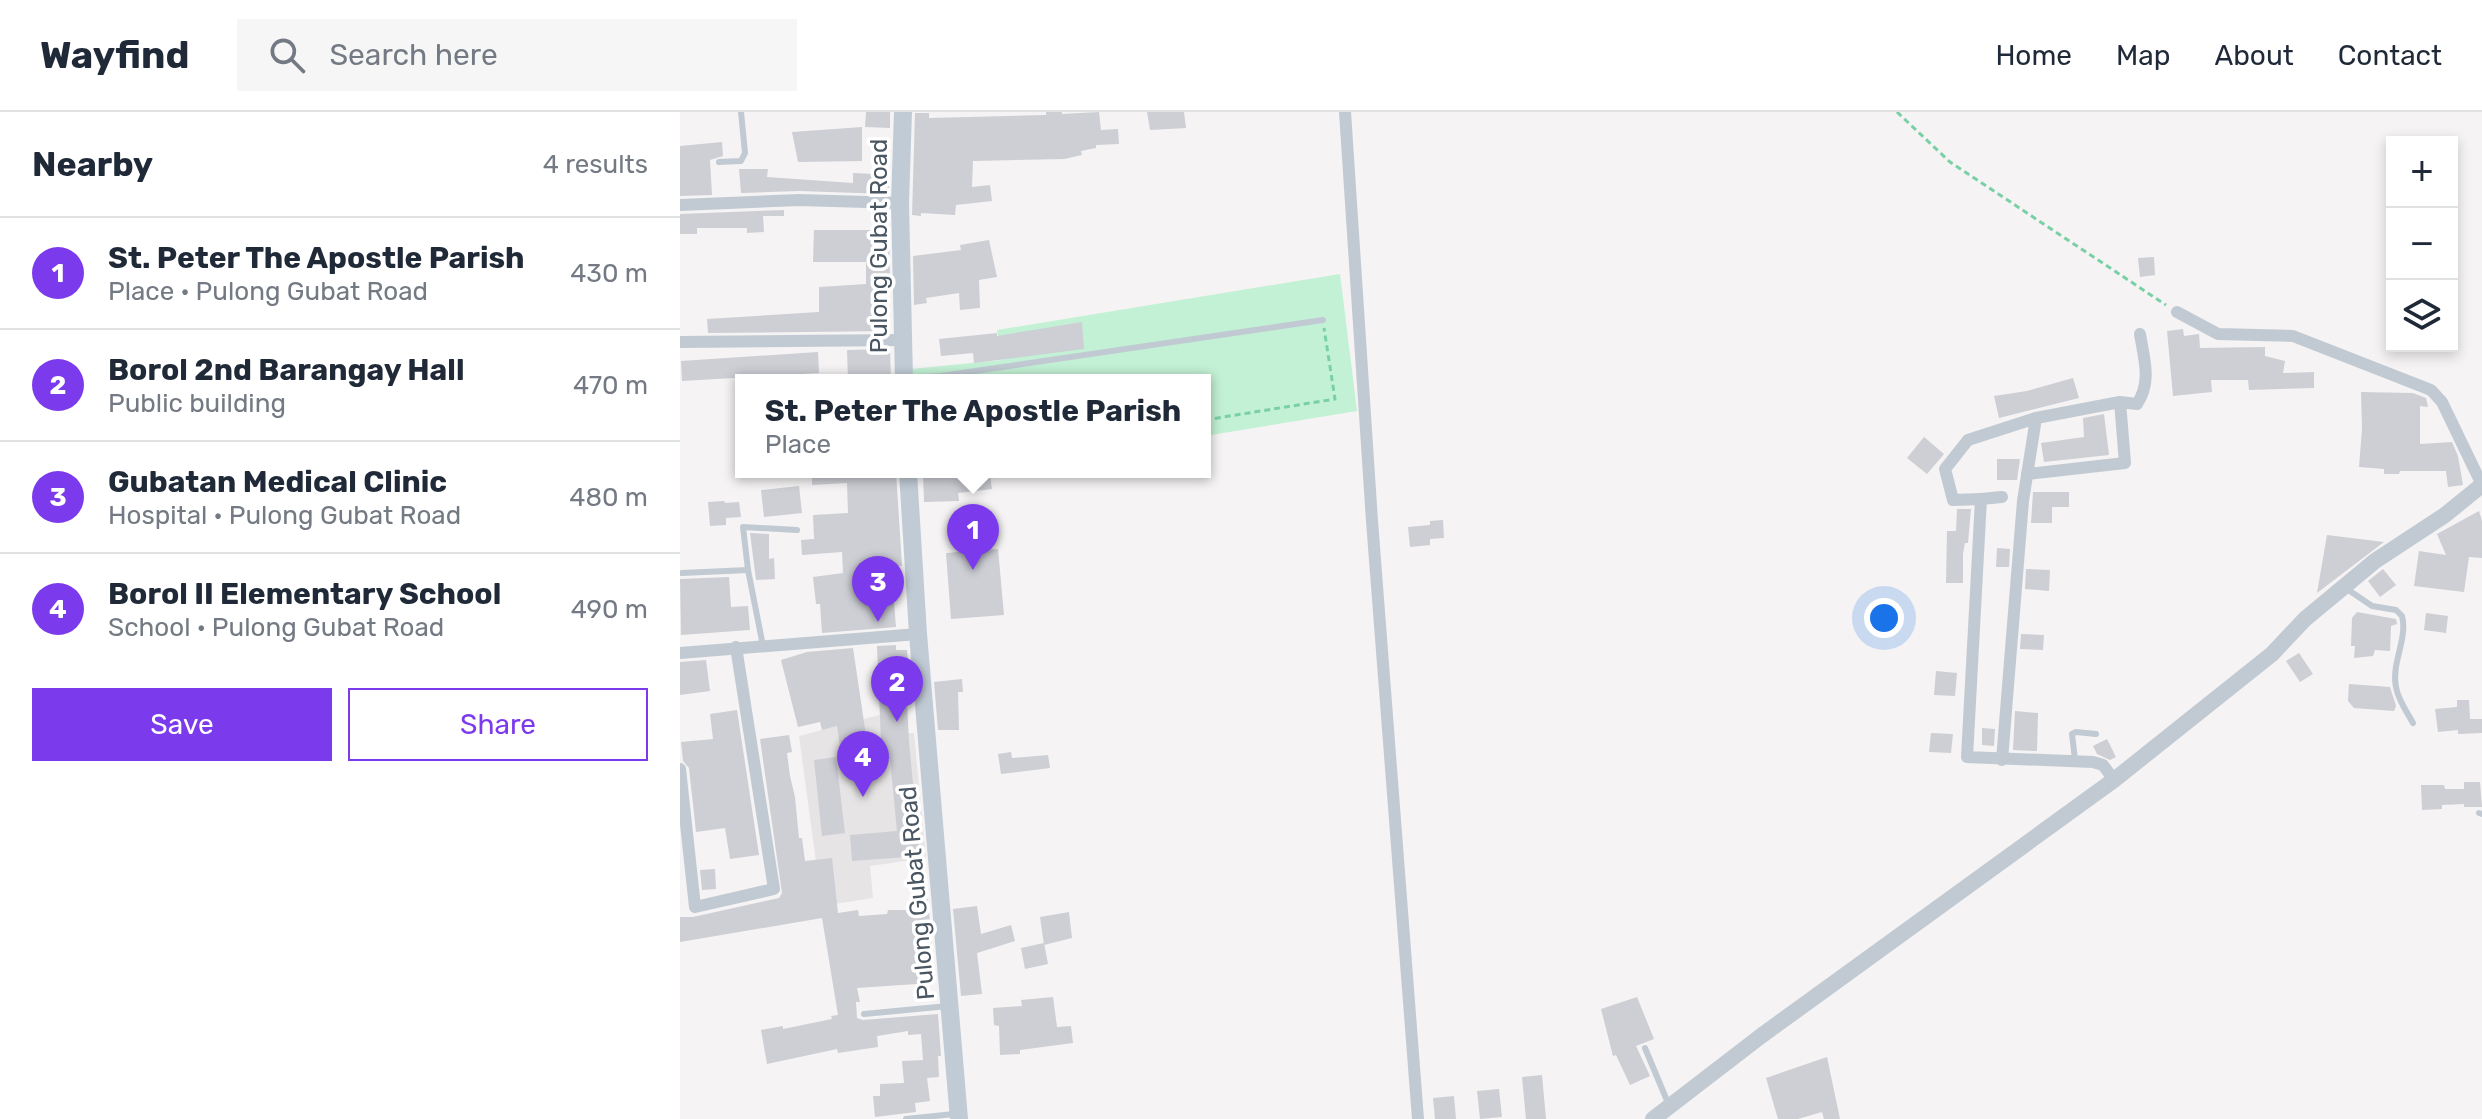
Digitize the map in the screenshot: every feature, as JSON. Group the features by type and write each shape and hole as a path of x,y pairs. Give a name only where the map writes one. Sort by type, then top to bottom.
{"main road":[{"name":"Pulong Gubat Road","path":"903,112 900,203 904,374"},
{"name":"Pulong Gubat Road","path":"908,478 918,634 959,1116"}],"street":[{"path":"1345,112 1372,521 1418,1119"},
{"path":"680,205 799,200 900,203"},
{"path":"1653,1119 1761,1036 2114,780 2272,654 2305,619 2344,587 2482,485 2442,402 2431,390 2293,336 2218,334 2177,312"},
{"path":"2002,497 1953,500 1945,469 1968,440 2036,418 2120,402 2137,404 2147,382 2140,334"},
{"path":"680,342 903,340"},
{"path":"2027,474 2125,463 2120,402"},
{"path":"2002,760 2027,474 2036,418"},
{"path":"1981,499 1967,757 2075,760 2103,765 2114,780"},
{"path":"680,653 918,634"},
{"path":"680,769 695,907 774,889 736,647"}],"lane":[{"path":"719,162 741,161 745,153 741,112"},
{"path":"955,374 1323,320"},
{"path":"763,646 743,527 797,530"},
{"path":"682,573 748,570"},
{"path":"2344,587 2372,606 2396,610 2402,616 2404,628 2395,676 2396,688 2413,723"},
{"path":"2075,760 2072,734 2096,734"},
{"path":"864,1014 951,1005"},
{"path":"1645,1048 1670,1107"},
{"path":"906,1119 959,1116"}],"path":[{"path":"1897,112 1950,162 2177,312"},
{"path":"1211,419 1335,399 1323,320"}],"shaded area":[{"path":"883,714 884,735 914,733 926,858 870,866 873,898 822,906 799,736"}],"green space":[{"path":"1340,274 1357,411 1211,435 1211,374 911,374 911,369 1002,360 997,330"}],"building":[{"path":"866,112 890,112 890,128 865,127"},
{"path":"1046,112 1099,112 1101,130 1118,129 1119,144 1096,145 1096,148 1081,151 1082,155 1064,159 973,161 972,187 990,185 992,201 956,205 955,215 912,215 915,113 929,113 929,118 1046,115"},
{"path":"1147,112 1184,112 1186,128 1150,130"},
{"path":"862,127 862,161 798,162 792,132"},
{"path":"722,142 723,156 710,160 712,195 680,196 680,146"},
{"path":"739,169 768,169 767,177 853,183 853,173 875,174 875,186 889,186 888,194 741,193"},
{"path":"784,210 784,216 763,216 764,232 747,233 747,228 697,228 697,234 680,234 680,214"},
{"path":"814,230 889,230 890,279 886,281 889,331 708,333 707,319 819,312 819,287 866,284 866,262 813,262"},
{"path":"989,240 997,277 979,280 980,308 960,310 959,293 926,298 927,303 914,305 913,256 961,250 960,245"},
{"path":"2154,257 2155,275 2140,277 2138,258"},
{"path":"1082,322 1084,349 974,363 973,353 941,356 939,339 997,333 997,336"},
{"path":"2183,329 2184,336 2199,334 2200,348 2265,347 2265,356 2285,361 2283,373 2314,372 2314,388 2249,390 2248,380 2211,380 2212,392 2173,396 2167,331"},
{"path":"890,349 891,374 848,374 847,350"},
{"path":"818,352 819,373 735,374 735,378 682,381 681,361"},
{"path":"2073,378 2079,398 1999,418 1994,396 2027,391"},
{"path":"2361,392 2413,393 2426,398 2428,407 2420,406 2420,444 2452,442 2463,485 2448,487 2446,471 2384,474 2384,469 2359,467"},
{"path":"2104,414 2109,455 2044,462 2041,443 2084,437 2083,418"},
{"path":"1924,437 1944,454 1927,474 1907,458"},
{"path":"1997,459 2020,459 2017,480 1997,480"},
{"path":"812,478 896,478 902,566 891,566 896,627 822,633 820,604 816,604 813,577 843,573 842,552 802,555 801,540 814,539 813,515 848,513 847,483 812,485"},
{"path":"923,478 990,478 992,489 958,493 959,501 924,502"},
{"path":"799,486 802,513 764,517 761,490"},
{"path":"2033,492 2069,492 2069,507 2052,507 2052,523 2031,523"},
{"path":"708,502 739,502 741,517 726,518 726,525 710,526"},
{"path":"1957,509 1971,509 1968,543 1965,543 1963,554 1963,583 1946,583 1947,531 1956,531"},
{"path":"2479,511 2482,558 2469,557 2464,592 2414,586 2419,551 2446,555 2437,534"},
{"path":"1443,520 1444,538 1430,539 1430,545 1410,547 1408,527"},
{"path":"750,533 769,534 769,559 774,558 775,579 756,580"},
{"path":"2327,535 2384,542 2317,593"},
{"path":"1997,548 2010,549 2009,567 1996,567"},
{"path":"998,549 1004,615 951,619 946,553"},
{"path":"2026,569 2050,570 2049,591 2025,589"},
{"path":"2383,569 2396,585 2380,597 2368,581"},
{"path":"729,577 731,607 748,606 750,630 681,635 680,579"},
{"path":"2357,612 2396,619 2397,624 2391,626 2390,651 2375,650 2373,656 2354,658 2352,618"},
{"path":"2426,613 2448,616 2446,633 2424,630"},
{"path":"2021,634 2044,635 2043,650 2020,649"},
{"path":"896,645 896,650 907,650 911,697 907,701 909,742 920,856 852,861 850,835 897,831 890,759 863,763 860,744 840,747 837,726 822,730 820,722 798,727 781,660 807,652 853,648 867,742 881,741 877,646"},
{"path":"2299,653 2313,674 2300,682 2286,661"},
{"path":"706,660 710,691 680,695 680,662"},
{"path":"1936,671 1957,673 1955,696 1934,695"},
{"path":"962,679 963,692 958,692 959,730 938,730 934,682"},
{"path":"2349,684 2390,687 2396,706 2394,711 2354,708 2348,701"},
{"path":"2457,700 2469,700 2470,719 2482,719 2482,733 2458,734 2458,730 2438,732 2435,709 2457,707"},
{"path":"737,710 759,855 730,859 725,828 696,832 689,768 683,761 681,742 713,739 710,714"},
{"path":"2015,711 2038,713 2037,751 2013,750"},
{"path":"1982,728 1995,729 1994,746 1982,745"},
{"path":"1931,733 1953,734 1951,753 1929,752"},
{"path":"789,735 792,752 787,753 805,861 832,858 838,913 858,910 859,916 887,914 888,910 910,910 910,901 928,899 931,983 857,988 860,1002 856,1002 857,1018 863,1020 938,1014 939,1077 927,1078 930,1101 915,1103 916,1112 875,1117 873,1096 880,1096 880,1084 904,1083 902,1061 923,1060 921,1034 908,1035 908,1031 877,1036 878,1047 838,1053 837,1049 767,1064 761,1030 783,1026 783,1029 838,1015 822,918 680,942 680,917 693,917 779,898 782,893 760,739"},
{"path":"2107,739 2116,757 2110,760 2097,754 2093,746"},
{"path":"1011,752 1012,758 1048,755 1050,768 1001,774 998,754"},
{"path":"836,757 845,833 822,836 814,760"},
{"path":"2464,782 2480,782 2482,807 2442,805 2442,809 2422,810 2421,785 2464,789"},
{"path":"715,869 716,889 702,890 700,870"},
{"path":"977,906 981,934 1011,925 1015,941 977,953 982,994 961,996 953,909"},
{"path":"1069,912 1072,938 1044,945 1040,917"},
{"path":"1044,943 1048,964 1025,969 1021,948"},
{"path":"1053,997 1057,1027 1071,1026 1073,1043 1000,1055 999,1026 994,1025 993,1008 1022,1006 1021,1000"},
{"path":"1637,997 1654,1039 1636,1046 1650,1076 1630,1085 1616,1055 1613,1056 1601,1009"},
{"path":"1827,1057 1840,1119 1824,1119 1822,1112 1798,1119 1778,1119 1766,1078"},
{"path":"1542,1075 1546,1119 1526,1119 1522,1077"},
{"path":"1499,1089 1502,1117 1480,1119 1477,1091"},
{"path":"1454,1096 1456,1119 1435,1119 1433,1098"}],"place":[{"name":"St. Peter The Apostle Parish","path":"973,570"},
{"name":"Gubatan Medical Clinic","path":"878,622"},
{"name":"Borol 2nd Barangay Hall","path":"897,722"},
{"name":"Borol II Elementary School","path":"863,797"}]}
